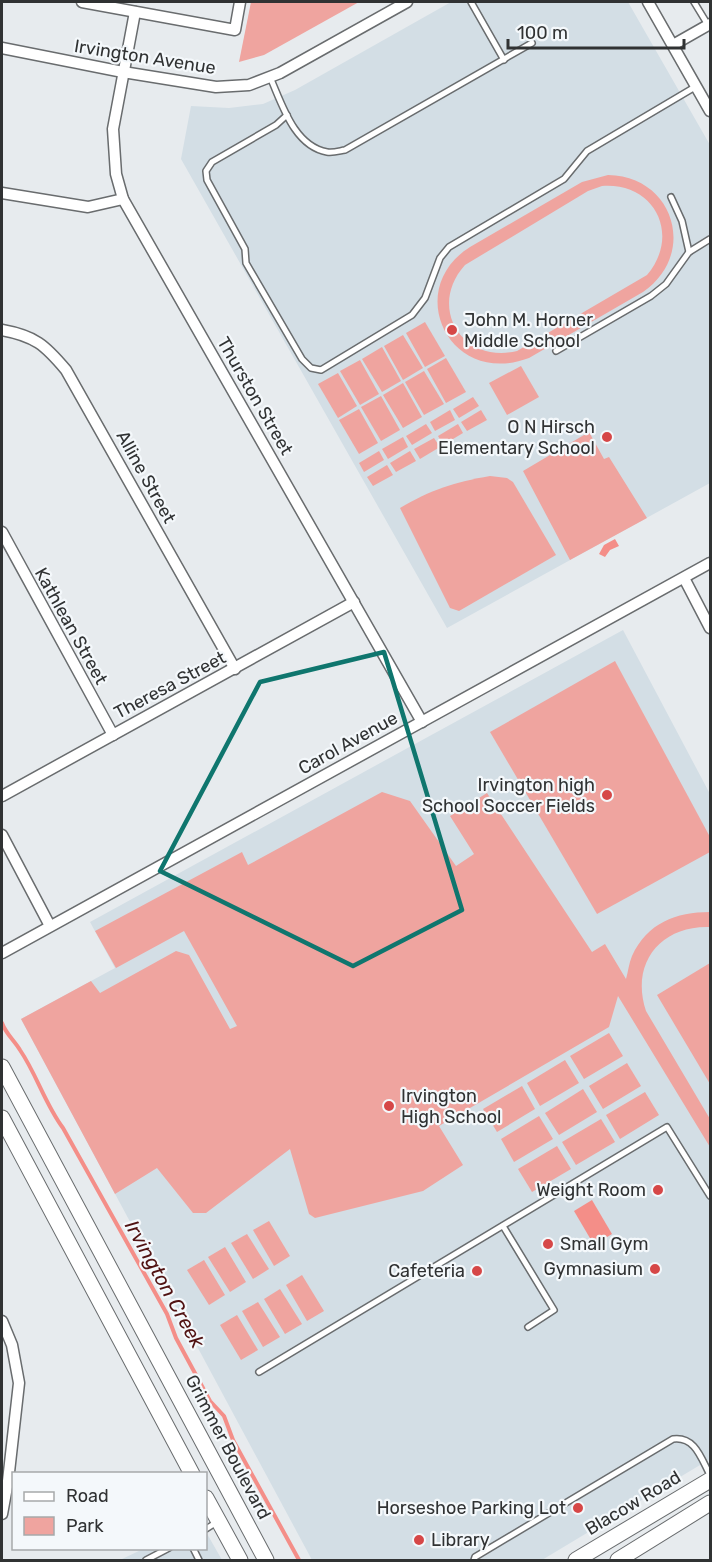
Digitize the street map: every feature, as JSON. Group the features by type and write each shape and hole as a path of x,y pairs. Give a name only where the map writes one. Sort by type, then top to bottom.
{"main road":[{"name":"Grimmer Boulevard","path":"2,1067 267,1560"},
{"path":"2,1118 191,1472"},
{"name":"Blacow Road","path":"576,1560 711,1480"},
{"path":"207,1502 212,1525 240,1560"},
{"path":"618,1560 711,1503"}],"street":[{"path":"82,2 235,30 240,2"},
{"name":"Irvington Avenue","path":"2,48 123,72 216,87 249,85 270,77 407,2"},
{"path":"648,2 709,104"},
{"name":"Thurston Street","path":"135,12 113,129 116,174 123,199 422,722"},
{"path":"673,45 709,25"},
{"path":"2,193 88,207 123,199"},
{"name":"Alline Street","path":"2,330 19,334 45,346 66,370 235,669"},
{"name":"Kathlean Street","path":"2,532 112,735"},
{"name":"Carol Avenue","path":"2,952 711,563"},
{"path":"684,578 711,628"},
{"name":"Theresa Street","path":"2,796 354,602"},
{"path":"2,835 50,926"},
{"path":"2,1321 12,1345 19,1383 11,1482 2,1514"}],"lane":[{"path":"471,2 504,60"},
{"path":"694,2 709,25"},
{"path":"270,77 290,123 312,148 329,153 345,150 532,43"},
{"path":"287,116 276,125 212,162 206,171 207,180 245,249 246,263 302,359 311,368 321,370 412,315 424,298 440,258 449,247 564,179 587,151 697,86"},
{"path":"671,197 682,221 689,252"},
{"path":"556,351 651,296 666,284 689,252 711,239"},
{"path":"259,1372 667,1127 711,1196"},
{"path":"502,1226 554,1310 528,1327"},
{"path":"474,1560 475,1557 673,1439 682,1438 691,1442 711,1475"},
{"path":"146,1560 165,1550"}],"highlighted area":[{"path":"384,652 462,910 353,966 160,871 260,682"}],"shaded area":[{"name":"John M. Horner Middle School","path":"451,2 628,2 710,145 710,483 447,628 181,159 191,106 229,108 263,104 295,90"},
{"path":"615,539 619,546 610,550 605,557 599,554 604,545"},
{"name":"Irvington High School","path":"623,630 710,794 710,1459 542,1560 312,1560 21,1019 115,968 90,922"},
{"path":"592,1200 612,1234 594,1245 574,1211"},
{"path":"207,1534 222,1560 120,1560 141,1550 207,1550"}],"green space":[{"path":"251,2 359,2 264,55 239,62"},
{"path":"608,175 631,179 649,188 663,202 671,220 673,239 670,258 660,276 643,292 529,358 501,364 477,359 458,347 444,330 438,309 439,287 450,265 470,247 582,182","holes":["602,186 621,187 636,193 648,202 657,214 662,228 662,244 657,260 647,275 517,351 497,353 480,349 466,341 456,329 450,314 449,298 454,281 465,265 588,191"]},
{"path":"425,322 445,356 425,367 406,333"},
{"path":"403,335 423,368 403,380 384,346"},
{"path":"382,347 401,381 382,392 362,359"},
{"path":"446,358 466,392 446,403 427,369"},
{"path":"360,360 379,394 360,405 340,371"},
{"path":"521,366 539,397 507,415 489,383"},
{"path":"424,371 444,404 424,415 405,382"},
{"path":"338,373 357,406 338,418 318,384"},
{"path":"403,383 422,417 403,428 383,395"},
{"path":"381,396 400,430 381,441 361,407"},
{"path":"473,397 479,406 459,418 453,409"},
{"path":"359,409 378,443 359,454 339,420"},
{"path":"450,410 455,420 435,431 430,422"},
{"path":"481,410 487,420 467,431 461,422"},
{"path":"426,424 432,433 412,445 406,436"},
{"path":"458,424 463,433 443,445 438,436"},
{"path":"589,432 604,459 609,457 647,518 570,560 523,471"},
{"path":"403,437 408,447 388,459 382,449"},
{"path":"434,438 440,447 420,459 414,449"},
{"path":"379,451 384,460 364,472 359,463"},
{"path":"410,451 416,461 396,472 390,463"},
{"path":"387,465 393,475 373,486 367,477"},
{"path":"490,476 507,478 513,482 556,555 459,611 450,608 400,508 443,488"},
{"name":"Irvington high School Soccer Fields","path":"615,661 710,837 710,852 597,914 490,732"},
{"path":"382,792 410,801 456,866 474,854 450,816 487,793 592,952 605,944 626,979 632,956 638,945 654,928 674,917 710,912 710,927 693,928 677,933 664,940 654,950 646,963 642,977 642,994 646,1011 710,1119 710,1147 618,996 609,1027 439,1126 463,1165 423,1191 315,1218 309,1214 290,1149 206,1213 193,1213 157,1168 115,1194 21,1019 91,981 100,993 176,951 189,955 230,1029 237,1026 184,931 116,968 95,931 242,852 248,865"},
{"path":"710,963 710,1084 657,995"},
{"path":"609,1033 623,1056 584,1079 570,1056"},
{"path":"565,1060 579,1083 540,1106 527,1083"},
{"path":"627,1063 641,1086 603,1109 589,1086"},
{"path":"522,1086 535,1109 497,1132 483,1109"},
{"path":"583,1089 597,1112 559,1135 545,1113"},
{"path":"645,1092 659,1115 620,1139 606,1115"},
{"path":"539,1116 553,1139 514,1162 501,1139"},
{"path":"601,1119 615,1142 576,1165 562,1142"},
{"path":"557,1146 571,1169 532,1192 518,1169"},
{"path":"269,1221 290,1256 274,1266 253,1230"},
{"path":"247,1234 269,1269 253,1279 231,1243"},
{"path":"225,1247 246,1282 230,1292 208,1257"},
{"path":"204,1260 225,1295 209,1305 187,1270"},
{"path":"302,1275 324,1311 307,1321 286,1285"},
{"path":"280,1289 302,1324 285,1334 264,1299"},
{"path":"258,1302 280,1337 263,1347 242,1311"},
{"path":"237,1315 258,1350 241,1360 220,1325"}],"waterway":[{"name":"Irvington Creek","path":"2,1023 26,1060 51,1109 167,1314 176,1338 210,1401 224,1416 233,1440 299,1560"}],"place":[{"name":"John M. Horner Middle School","path":"452,330"},
{"name":"O N Hirsch Elementary School","path":"607,437"},
{"name":"Irvington high School Soccer Fields","path":"607,795"},
{"name":"Irvington High School","path":"389,1106"},
{"name":"Weight Room","path":"658,1190"},
{"name":"Small Gym","path":"548,1244"},
{"name":"Gymnasium","path":"655,1269"},
{"name":"Cafeteria","path":"477,1271"},
{"name":"Horseshoe Parking Lot","path":"578,1508"},
{"name":"Library","path":"419,1540"}]}
